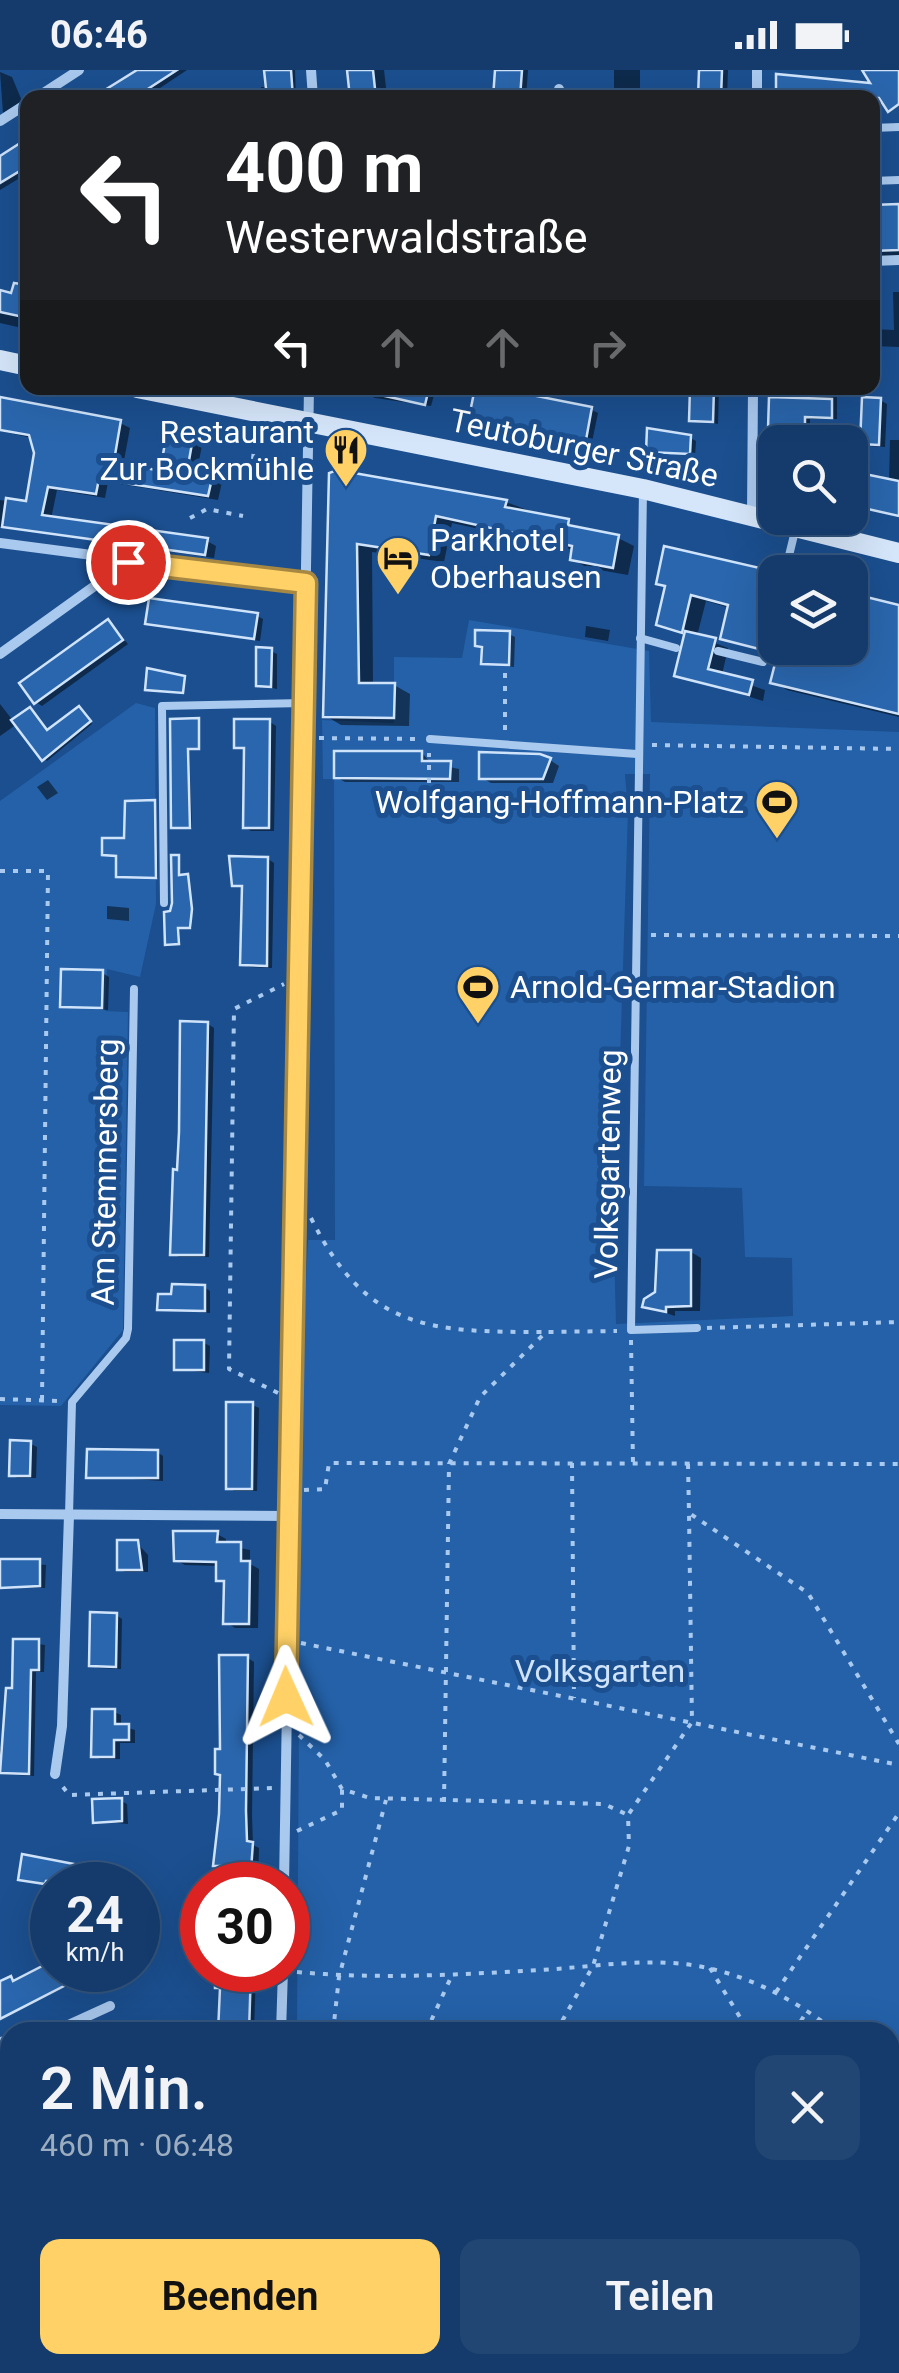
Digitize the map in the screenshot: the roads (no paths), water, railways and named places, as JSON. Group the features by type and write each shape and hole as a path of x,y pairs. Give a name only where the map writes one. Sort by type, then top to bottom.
{"main road":[{"name":"Teutoburger Straße","path":"174,395 643,490 758,518"},
{"name":"Teutoburger Straße","path":"829,535 899,552"}],"street":[{"path":"48,90 79,70"},
{"path":"284,1862 309,395"},
{"path":"752,516 753,395"},
{"path":"0,542 306,583"},
{"path":"0,654 128,562"},
{"path":"0,1514 289,1516"},
{"path":"55,1774 62,1726 69,1515"},
{"path":"282,2022 283,1992"},
{"path":"74,2022 110,2006"}],"lane":[{"name":"Volksgartenweg","path":"643,490 631,1330 697,1328"},
{"path":"640,638 676,648"},
{"path":"718,651 758,661"},
{"path":"164,903 162,706 304,703"},
{"path":"430,739 637,749"},
{"name":"Am Stemmersberg","path":"69,1515 72,1402 120,1346 128,1329 134,989"}],"place":[{"name":"Restaurant Zur Bockmühle","path":"346,488"},
{"name":"Parkhotel Oberhausen","path":"398,596"},
{"name":"Wolfgang-Hoffmann-Platz","path":"777,840"},
{"name":"Arnold-Germar-Stadion","path":"478,1025"}],"park label":[{"name":"Volksgarten","path":"600,1671"}]}
